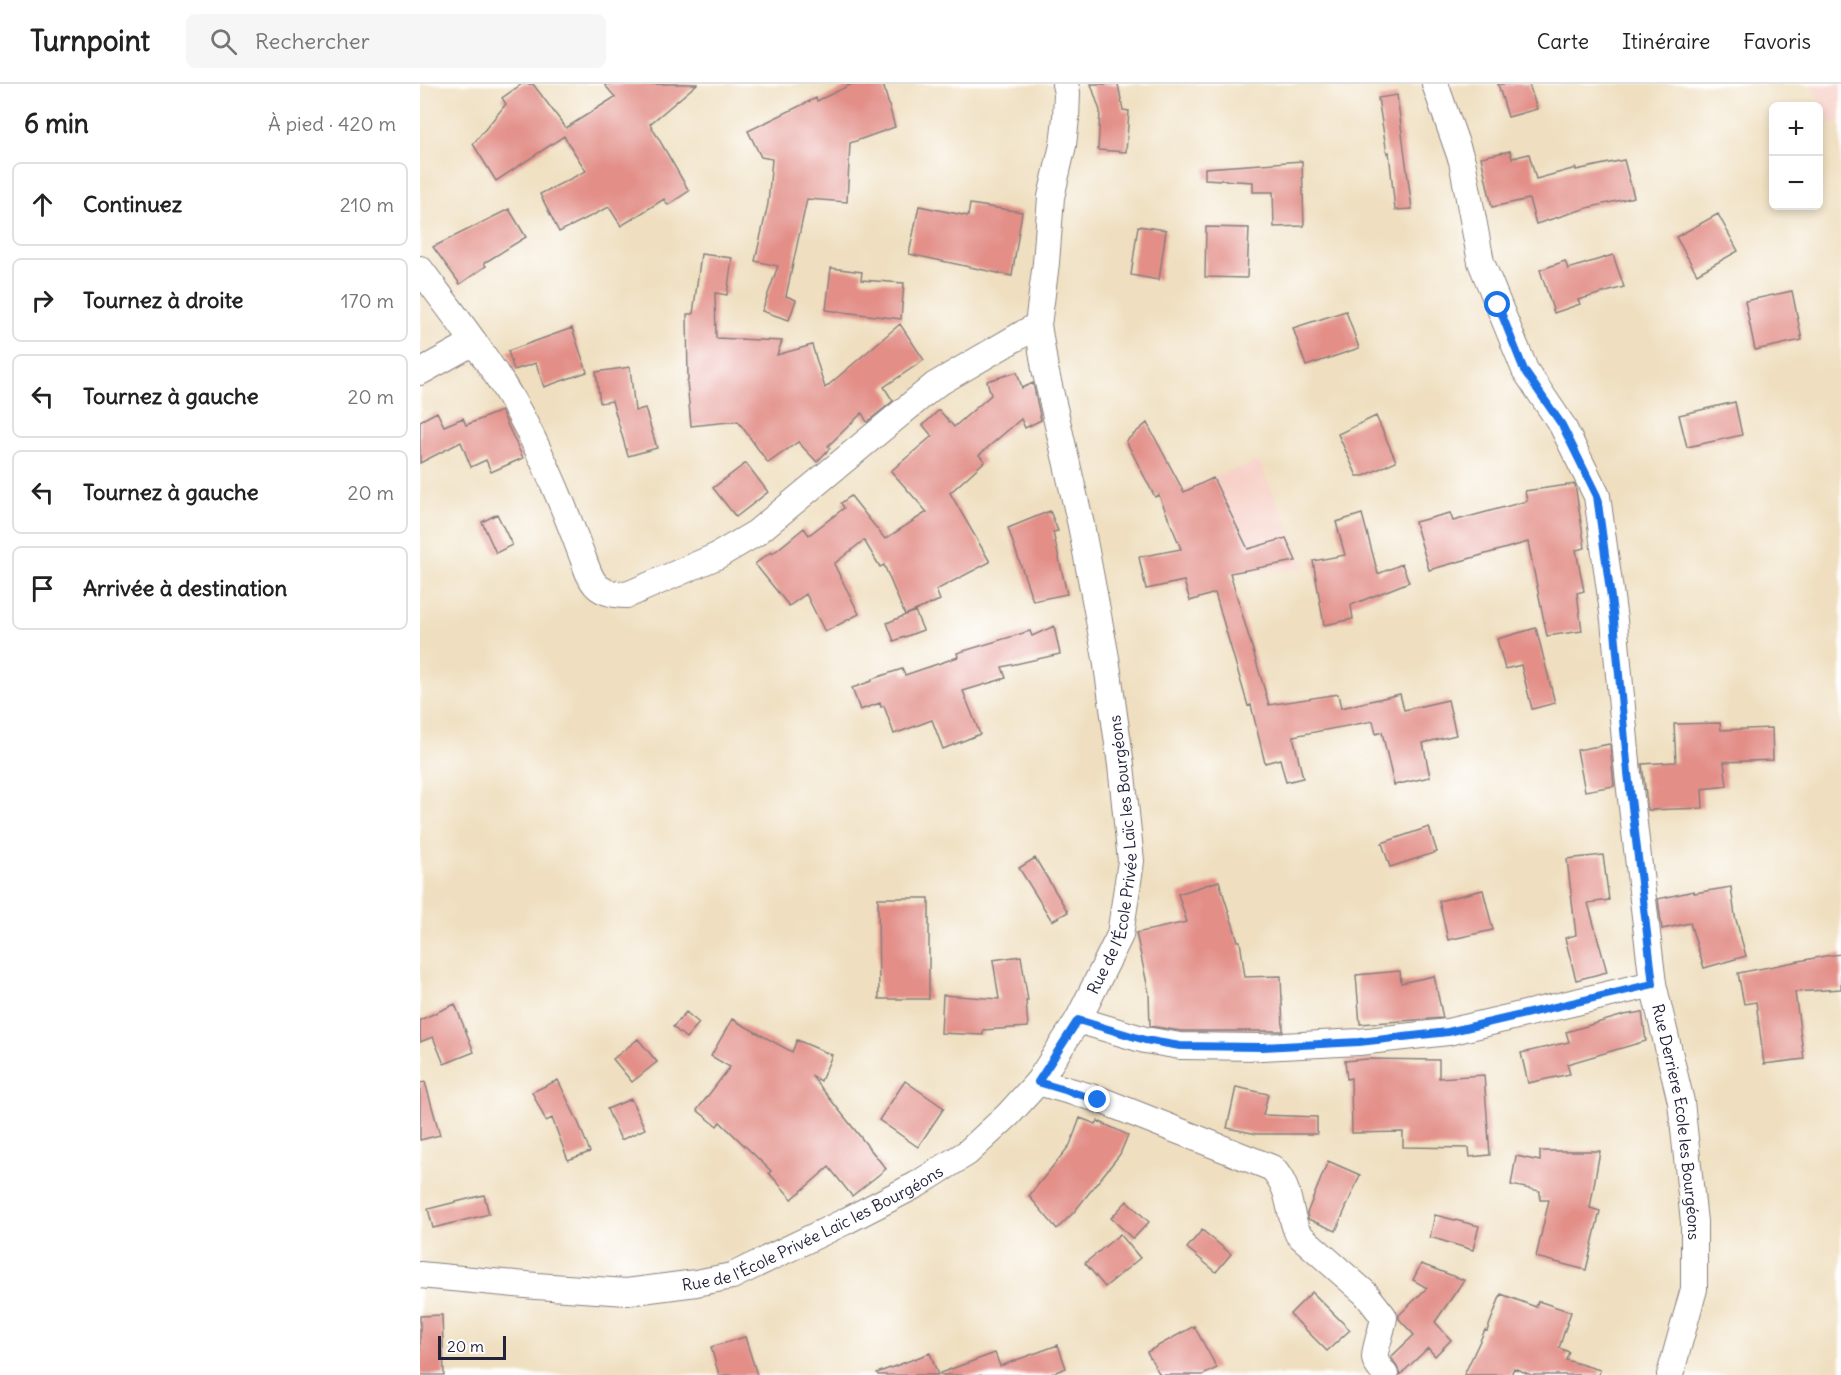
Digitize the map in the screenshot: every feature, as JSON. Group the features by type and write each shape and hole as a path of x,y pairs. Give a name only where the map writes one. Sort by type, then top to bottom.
{"street":[{"name":"Rue de l'École Privée Laïc les Bourgéons","path":"420,1275 627,1292 732,1276 916,1185 968,1153 1008,1115 1038,1082 1078,1020 1120,935 1131,861 1121,765 1106,658 1081,525 1045,369 1038,325 1051,197 1066,118 1065,84"},
{"path":"1435,84 1462,161 1481,262 1524,370 1562,425 1597,496 1614,620 1628,773 1653,984"},
{"path":"420,269 511,397 540,453 591,580 612,594 627,595 730,549 756,532 935,385 1038,325"},
{"path":"420,372 474,342"},
{"name":"Rue Derriere Ecole les Bourgéons","path":"1078,1020 1145,1040 1180,1046 1262,1047 1359,1042 1448,1032 1653,984 1681,1102 1694,1222 1694,1289 1670,1375"},
{"path":"1038,1082 1098,1100 1272,1168 1285,1185 1298,1234 1366,1294 1384,1317 1379,1344 1374,1355 1385,1375"}],"shaded area":[{"path":"1810,84 1841,84 1841,122 1832,125 1823,108 1823,102 1820,102"},
{"path":"1259,461 1306,568 1233,573 1227,571 1185,487"}],"building":[{"path":"522,84 533,84 566,128 615,97 604,84 697,84 650,124 689,191 668,205 664,199 621,226 609,207 559,232 540,194 586,171 564,136 496,181 473,144 506,104 502,98"},
{"path":"852,84 883,84 895,127 850,143 847,202 807,199 786,296 796,300 789,320 762,311 778,266 755,261 768,204 772,159 761,157 748,131 816,98 817,101"},
{"path":"1091,84 1118,84 1123,110 1129,111 1126,152 1098,150 1100,111"},
{"path":"1498,84 1529,84 1537,109 1508,117"},
{"path":"1397,95 1412,209 1395,210 1389,152 1387,153 1378,98"},
{"path":"1510,151 1512,158 1529,154 1536,179 1576,168 1576,170 1624,160 1634,197 1587,208 1536,224 1529,199 1492,207 1481,157"},
{"path":"1302,161 1304,226 1274,227 1273,192 1253,192 1253,182 1205,179 1205,168"},
{"path":"970,204 1022,212 1012,276 909,254 919,206 968,216"},
{"path":"509,209 526,237 484,263 486,266 460,284 433,247"},
{"path":"1718,214 1738,251 1697,274 1676,237"},
{"path":"1138,226 1166,230 1159,280 1131,275"},
{"path":"1206,227 1249,228 1247,278 1205,277"},
{"path":"701,254 732,258 727,295 715,293 716,338 782,341 777,355 812,345 825,388 900,324 924,360 884,387 893,401 867,422 862,413 828,446 830,448 817,462 798,442 768,463 738,421 691,426 687,381 687,314 693,314"},
{"path":"1613,255 1624,287 1578,300 1580,304 1554,313 1540,270 1565,261 1568,269"},
{"path":"831,268 862,272 861,280 904,283 901,319 826,310"},
{"path":"1792,291 1802,340 1755,350 1745,301"},
{"path":"1346,311 1359,348 1306,366 1293,328"},
{"path":"572,328 587,372 544,387 536,363 514,370 508,351"},
{"path":"630,367 635,411 645,408 657,448 628,456 612,401 600,403 596,372"},
{"path":"1017,372 1022,388 1033,383 1041,420 1025,428 1021,419 979,455 985,461 950,493 990,562 936,590 940,600 905,615 884,565 880,567 864,540 834,564 859,614 825,632 806,594 789,606 755,564 771,552 772,554 804,528 809,535 844,508 841,503 851,496 885,539 927,512 891,471 932,436 923,425 939,410 954,427 991,395 987,381"},
{"path":"1735,402 1742,435 1687,447 1679,415"},
{"path":"501,411 523,458 491,472 486,460 471,467 461,442 420,463 420,421 437,412 444,426 463,418 466,425"},
{"path":"1376,416 1396,461 1364,476 1357,476 1338,434"},
{"path":"1147,423 1184,492 1213,478 1248,549 1286,538 1296,561 1230,573 1269,705 1338,694 1341,708 1400,694 1404,710 1448,700 1456,735 1423,743 1430,777 1394,785 1382,732 1376,734 1373,721 1293,736 1303,778 1286,782 1280,759 1265,763 1251,705 1248,706 1215,593 1190,601 1184,581 1146,589 1139,557 1181,549 1159,495 1155,497 1126,441"},
{"path":"746,463 768,492 736,517 713,488"},
{"path":"1575,484 1585,548 1576,550 1584,591 1577,593 1582,631 1547,636 1528,542 1429,570 1415,522 1450,513 1453,521 1527,501 1525,491"},
{"path":"1050,511 1058,531 1053,532 1067,594 1033,601 1008,528"},
{"path":"497,514 512,545 496,553 482,522"},
{"path":"1362,514 1378,574 1402,564 1409,582 1351,605 1353,619 1324,625 1313,561 1345,555 1336,522"},
{"path":"915,611 923,630 894,641 887,623"},
{"path":"1054,626 1060,654 1002,667 1006,678 963,691 980,734 943,749 932,720 894,734 884,706 881,707 880,703 860,710 852,688 872,681 872,679 902,669 905,675 958,657 957,653 1030,631 1032,636"},
{"path":"1536,628 1555,703 1532,709 1521,665 1505,669 1497,639"},
{"path":"1720,723 1721,730 1772,728 1773,760 1724,762 1727,786 1702,789 1703,808 1648,810 1642,764 1676,762 1674,724"},
{"path":"1610,744 1614,786 1585,791 1577,750"},
{"path":"1429,827 1437,852 1390,867 1382,843"},
{"path":"1603,855 1609,900 1588,903 1607,972 1576,980 1565,938 1576,935 1567,859"},
{"path":"1035,858 1068,912 1052,921 1019,868"},
{"path":"1219,881 1238,941 1240,941 1245,977 1281,976 1283,1031 1181,1031 1150,1026 1149,993 1136,933 1187,922 1178,894"},
{"path":"1731,887 1735,916 1746,956 1704,968 1690,923 1662,929 1658,899 1694,891 1694,893"},
{"path":"1483,890 1493,930 1448,940 1439,901"},
{"path":"878,898 929,898 929,999 879,999"},
{"path":"1841,954 1841,989 1795,992 1804,1059 1764,1064 1756,1002 1744,1004 1738,973"},
{"path":"1021,956 1028,1001 1026,1001 1028,1027 983,1030 983,1035 941,1033 943,995 999,999 993,960"},
{"path":"1400,971 1401,983 1434,976 1443,1018 1360,1024 1356,975"},
{"path":"455,1004 474,1052 444,1064 433,1037 420,1042 420,1020"},
{"path":"686,1012 699,1023 686,1038 673,1027"},
{"path":"1642,1012 1646,1041 1567,1064 1570,1074 1528,1083 1521,1053 1569,1042 1566,1032"},
{"path":"732,1019 792,1052 797,1040 832,1055 821,1081 811,1075 886,1169 852,1196 829,1167 792,1199 769,1173 771,1171 720,1122 717,1126 697,1110 730,1067 711,1056"},
{"path":"638,1039 657,1062 632,1082 613,1059"},
{"path":"1439,1060 1439,1078 1484,1075 1490,1155 1470,1157 1469,1148 1403,1147 1403,1132 1352,1133 1351,1078 1347,1079 1345,1061"},
{"path":"558,1080 590,1152 568,1160 552,1118 546,1121 532,1092"},
{"path":"905,1081 944,1108 918,1147 879,1120"},
{"path":"425,1082 440,1135 420,1140 420,1083"},
{"path":"1236,1087 1268,1094 1263,1115 1317,1117 1317,1134 1257,1134 1227,1128"},
{"path":"631,1099 645,1129 621,1140 607,1109"},
{"path":"1080,1118 1096,1124 1098,1121 1128,1135 1120,1154 1074,1212 1057,1229 1029,1196 1070,1145"},
{"path":"1540,1151 1600,1151 1590,1208 1600,1211 1586,1270 1536,1257 1549,1200 1540,1200 1540,1191 1511,1185 1516,1156 1540,1161"},
{"path":"1328,1161 1360,1175 1336,1231 1308,1219 1307,1213"},
{"path":"484,1195 489,1214 433,1228 428,1209"},
{"path":"1127,1201 1149,1222 1133,1239 1111,1218"},
{"path":"1435,1215 1479,1226 1473,1250 1430,1237"},
{"path":"1202,1230 1231,1254 1216,1272 1187,1248"},
{"path":"1120,1234 1140,1258 1105,1287 1085,1263"},
{"path":"1421,1264 1464,1280 1435,1322 1451,1340 1435,1356 1428,1348 1400,1375 1391,1357 1414,1335 1399,1319 1399,1315 1427,1288 1413,1280"},
{"path":"1312,1292 1350,1330 1327,1351 1290,1314"},
{"path":"1501,1294 1536,1307 1538,1301 1571,1312 1559,1348 1569,1352 1566,1360 1600,1370 1599,1375 1531,1375 1514,1368 1511,1375 1464,1375 1485,1330 1487,1331"},
{"path":"442,1315 444,1375 420,1375 420,1316"},
{"path":"1194,1326 1217,1368 1203,1375 1160,1375 1147,1352"},
{"path":"745,1337 757,1375 719,1375 711,1347"},
{"path":"1058,1345 1066,1368 1048,1375 940,1375 940,1373 995,1353 1000,1366"},
{"path":"930,1353 938,1375 878,1375 877,1373"}],"route":[{"path":"1098,1100 1038,1082 1078,1020 1145,1040 1180,1046 1262,1047 1359,1042 1448,1032 1653,984 1628,773 1614,620 1597,496 1562,425 1524,370 1498,305"}]}
